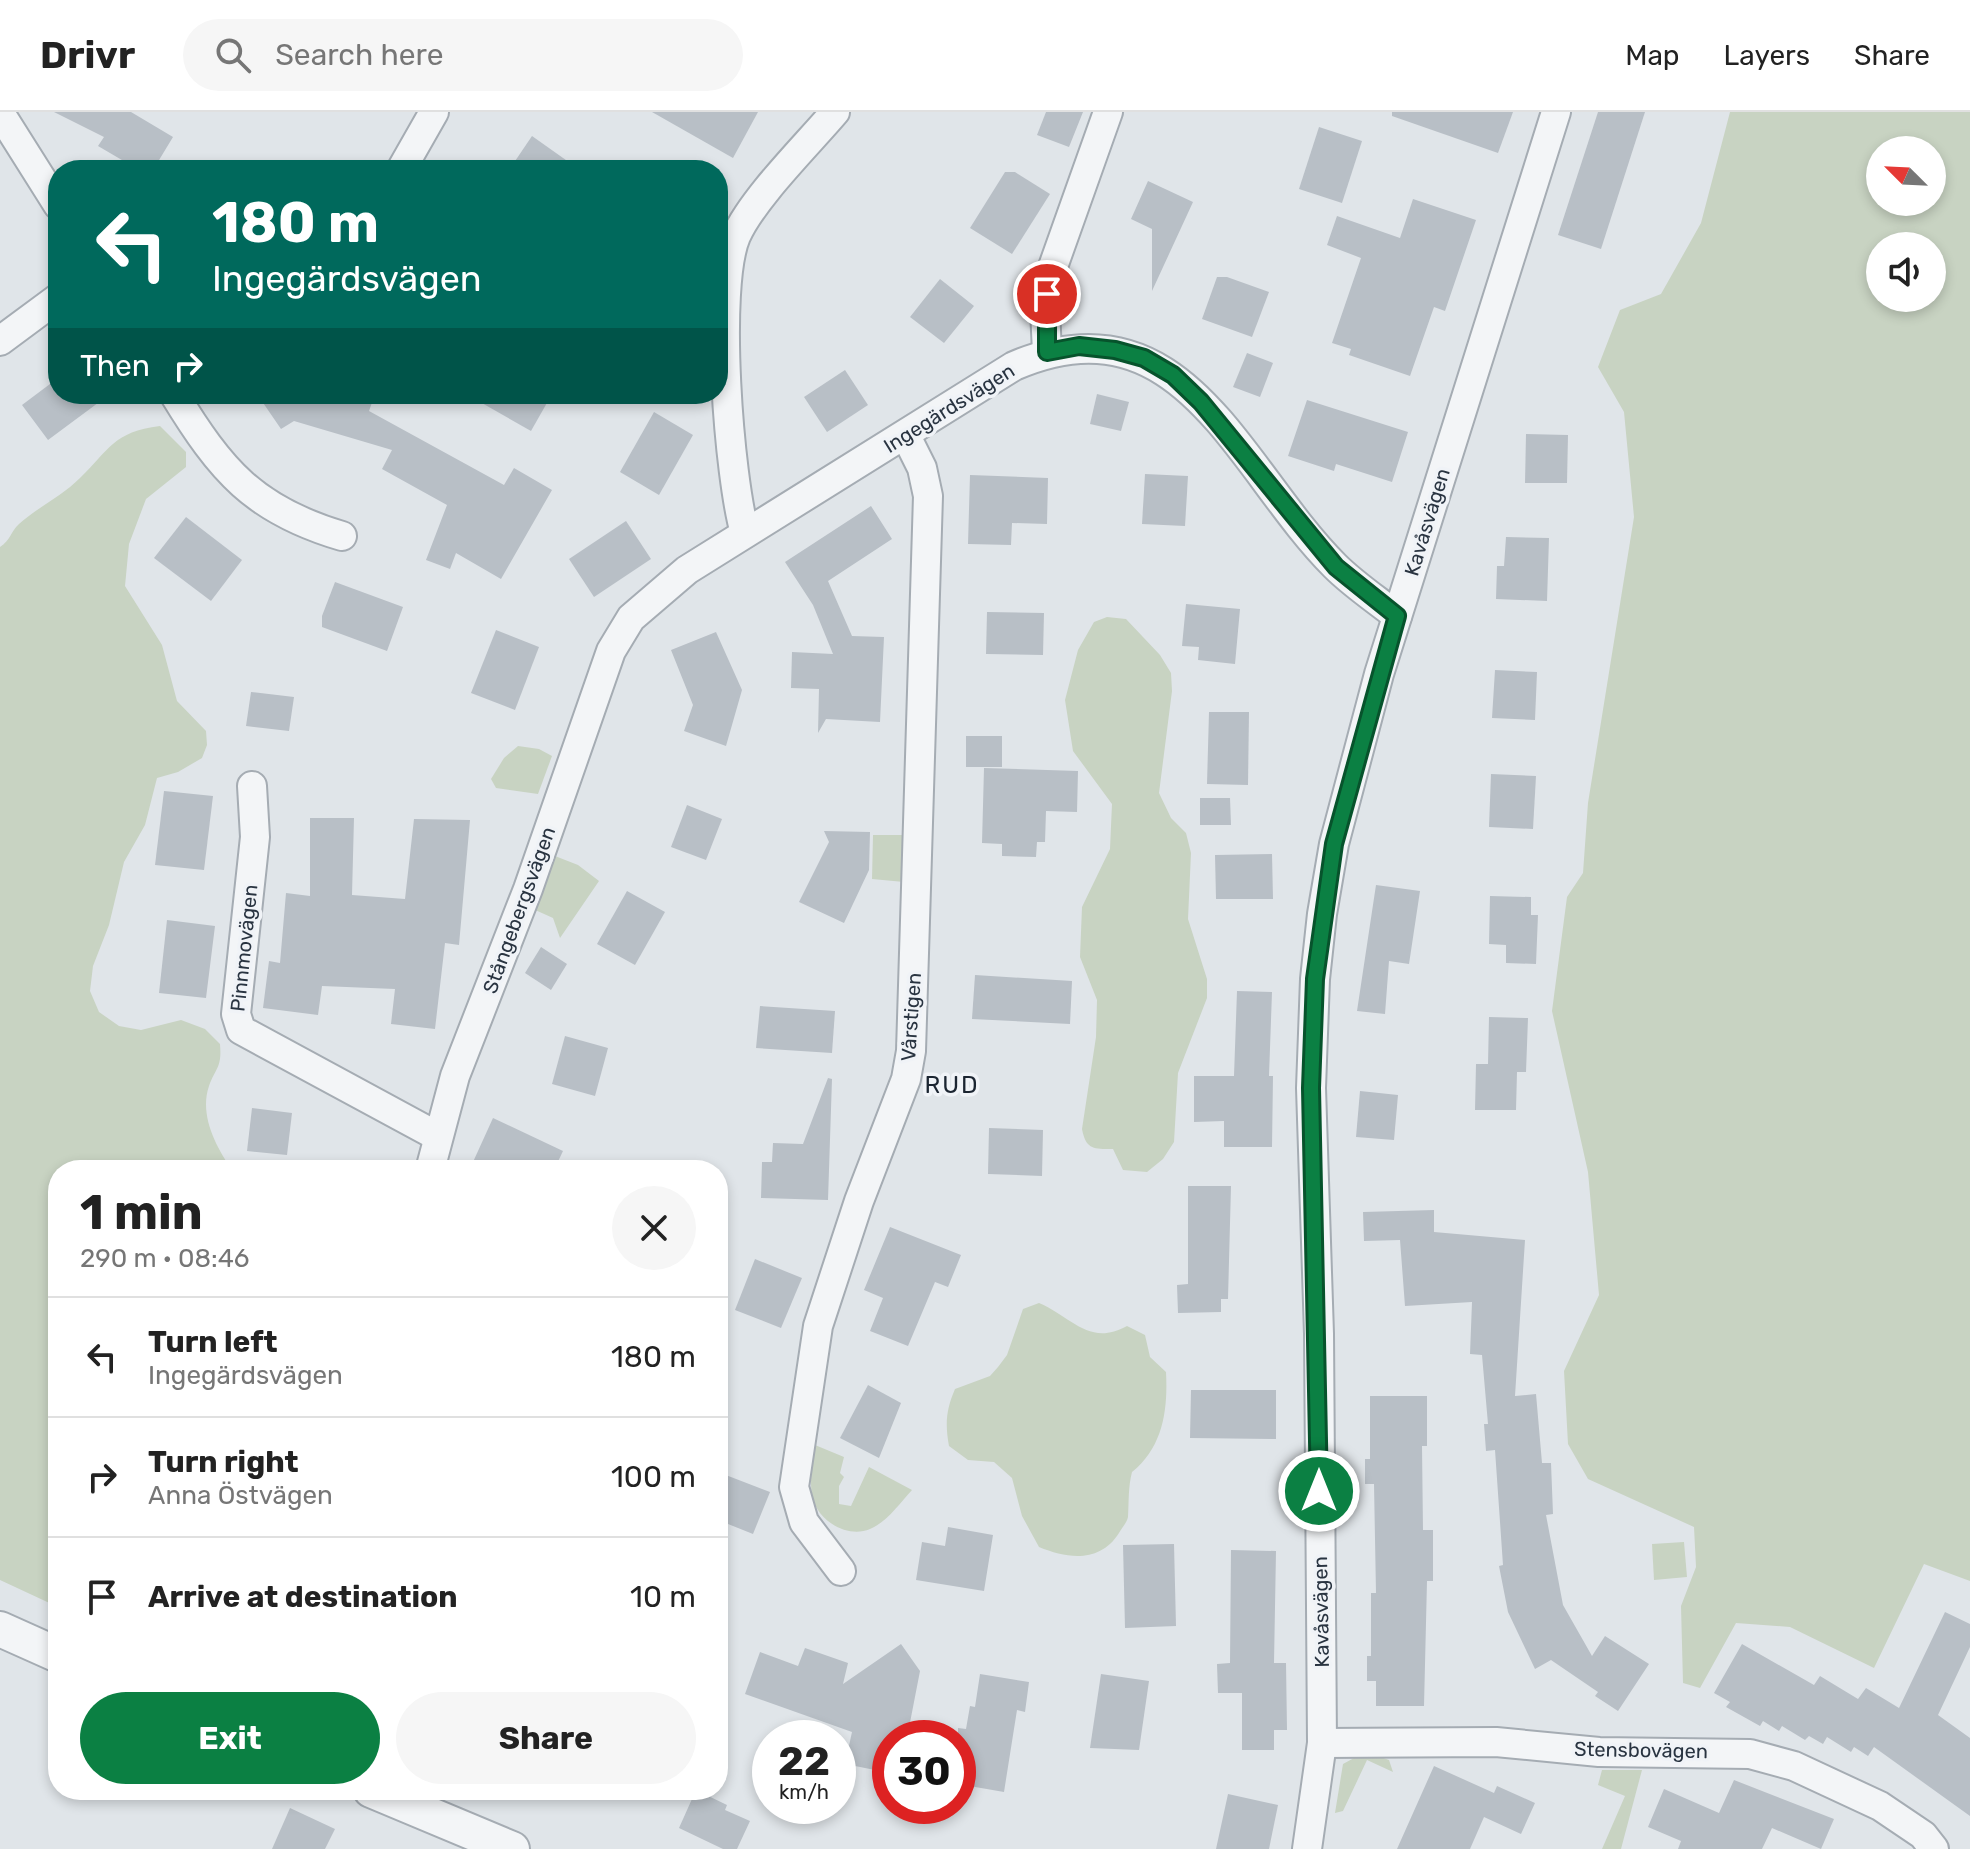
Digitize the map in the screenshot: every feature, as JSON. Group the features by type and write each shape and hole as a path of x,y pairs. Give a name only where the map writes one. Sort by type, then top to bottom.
{"street":[{"path":"407,160 434,112"},
{"path":"728,275 729,257 736,235 835,112"},
{"path":"1047,352 1045,310 1049,278 1108,112"},
{"name":"Kavåsvägen","path":"1307,1849 1322,1743 1319,1334 1311,1088 1315,979 1334,844 1397,616 1556,112"},
{"path":"0,113 48,189"},
{"path":"0,341 48,305"},
{"name":"Ingegärdsvägen","path":"611,651 631,618 659,591 745,533 906,436 1014,366 1047,352 1079,346 1115,350 1144,358 1173,375 1201,402 1336,567 1397,616"},
{"path":"728,380 735,500 745,533"},
{"path":"188,404 244,489 299,523 342,536"},
{"name":"Vårstigen","path":"841,1571 804,1522 794,1487 818,1326 859,1201 906,1079 911,1051 928,496 922,468 906,436"},
{"name":"Stångebergsvägen","path":"432,1160 455,1076 528,889 611,651"},
{"name":"Pinnmovägen","path":"252,786 255,837 236,1014 241,1030 437,1136"},
{"path":"0,1629 48,1651"},
{"name":"Stensbovägen","path":"1322,1743 1496,1742 1599,1752 1750,1754 1794,1766 1880,1806 1923,1835 1934,1849"},
{"path":"396,1800 512,1849"}],"green space":[{"path":"1730,112 1970,112 1970,1581 1924,1564 1874,1668 1790,1627 1736,1623 1700,1688 1683,1683 1681,1606 1696,1567 1694,1527 1588,1479 1568,1444 1564,1371 1599,1295 1588,1172 1552,1011 1567,897 1583,873 1588,803 1634,517 1624,412 1598,367 1620,310 1661,294 1701,223"},
{"path":"160,426 186,452 186,467 146,499 129,544 125,586 162,645 177,701 206,731 207,745 202,758 178,772 157,778 145,825 124,862 109,925 93,966 90,991 99,1012 119,1026 141,1030 181,1020 205,1029 220,1044 219,1063 209,1086 206,1108 215,1141 226,1160 48,1160 48,1602 0,1580 0,547 19,524 73,484 114,443 144,429"},
{"path":"1107,617 1126,619 1160,655 1171,673 1172,691 1159,793 1171,818 1186,833 1191,853 1188,919 1207,979 1207,998 1178,1073 1174,1142 1163,1159 1147,1172 1123,1170 1113,1149 1092,1147 1082,1129 1096,1037 1097,1000 1080,957 1082,907 1110,849 1112,804 1073,751 1065,700 1078,650 1094,622"},
{"path":"518,746 539,749 552,756 538,794 496,788 491,779 504,758"},
{"path":"873,835 907,835 904,882 872,879"},
{"path":"555,856 578,865 599,881 560,938 553,918 533,909"},
{"path":"1039,1303 1091,1332 1114,1332 1127,1326 1145,1335 1150,1357 1166,1372 1166,1400 1161,1427 1151,1451 1132,1472 1127,1519 1103,1550 1083,1556 1061,1554 1039,1547 1022,1516 1012,1478 994,1462 968,1460 949,1446 947,1417 955,1389 990,1376 1007,1355 1023,1309"},
{"path":"815,1445 844,1457 839,1504 851,1506 869,1467 912,1490 893,1512 870,1529 852,1531 834,1525 820,1512 812,1495"},
{"path":"1684,1542 1687,1577 1654,1580 1652,1544"},
{"path":"1378,1756 1389,1760 1393,1772 1367,1760 1343,1811 1335,1813 1343,1764 1354,1758"},
{"path":"1602,1770 1642,1770 1621,1849 1602,1849 1625,1796 1598,1785"}],"building":[{"path":"54,112 131,112 173,137 159,160 122,160 98,146 104,137"},
{"path":"652,112 758,112 733,158"},
{"path":"1046,112 1083,112 1069,147 1037,135"},
{"path":"1392,112 1513,112 1498,153 1392,116"},
{"path":"1598,112 1645,112 1601,249 1558,235"},
{"path":"1319,127 1362,141 1342,203 1299,189"},
{"path":"532,136 566,160 516,160"},
{"path":"1005,172 1015,172 1050,194 1012,254 970,228"},
{"path":"1148,181 1193,202 1152,291 1152,229 1131,219"},
{"path":"1413,199 1476,220 1445,311 1434,307 1410,376 1349,355 1351,349 1332,343 1361,258 1327,245 1337,216 1400,238"},
{"path":"1217,277 1227,277 1269,292 1252,337 1202,319"},
{"path":"940,279 974,306 944,343 910,317"},
{"path":"1247,353 1273,363 1260,397 1233,387"},
{"path":"845,370 868,405 827,432 804,397"},
{"path":"48,386 48,404 97,404 48,440 22,405"},
{"path":"1097,394 1129,402 1121,431 1090,424"},
{"path":"1307,400 1408,432 1392,482 1336,464 1334,471 1288,456"},
{"path":"264,404 371,404 369,411 504,485 514,468 552,490 501,579 456,553 450,569 426,560 447,505 382,469 392,450 294,421 281,429"},
{"path":"484,404 546,404 531,431"},
{"path":"654,412 693,435 659,495 620,472"},
{"path":"1526,434 1568,435 1567,483 1525,483"},
{"path":"1145,474 1188,476 1185,526 1142,524"},
{"path":"970,475 1048,478 1047,524 1012,523 1011,545 968,544"},
{"path":"871,506 892,539 828,581 852,636 884,637 880,722 826,719 818,733 819,689 791,688 792,652 833,654 813,605 785,562"},
{"path":"186,517 242,560 211,601 154,558"},
{"path":"626,521 651,559 594,597 569,559"},
{"path":"1506,537 1549,538 1547,601 1496,599 1497,566 1504,566"},
{"path":"335,582 403,607 387,651 322,627 322,616"},
{"path":"1186,604 1240,609 1235,664 1198,660 1199,647 1182,646"},
{"path":"987,612 1044,613 1043,655 986,654"},
{"path":"496,630 539,647 515,710 471,693"},
{"path":"716,632 742,690 726,746 684,731 693,705 671,650"},
{"path":"1495,670 1537,672 1535,720 1492,718"},
{"path":"251,692 294,697 289,731 246,726"},
{"path":"1209,712 1249,712 1248,785 1207,784"},
{"path":"966,736 1002,736 1002,767 966,767"},
{"path":"984,768 1078,771 1077,812 1046,811 1045,842 1037,842 1036,857 1002,856 1002,844 982,843"},
{"path":"1491,774 1536,776 1533,829 1489,827"},
{"path":"164,791 213,796 204,870 155,865"},
{"path":"1200,798 1230,798 1231,825 1200,825"},
{"path":"687,805 722,819 706,860 671,847"},
{"path":"310,818 354,818 352,895 405,899 414,819 470,820 459,945 445,943 435,1029 391,1024 395,989 322,986 318,1015 263,1008 269,961 280,963 286,893 310,896"},
{"path":"824,831 870,832 869,870 844,923 799,902 829,842"},
{"path":"1272,854 1273,899 1216,899 1215,855"},
{"path":"1376,885 1420,891 1409,964 1389,961 1385,1014 1357,1011"},
{"path":"627,891 665,912 635,965 597,944"},
{"path":"1490,896 1531,897 1531,915 1538,915 1536,964 1506,963 1506,945 1489,944"},
{"path":"167,920 215,926 206,998 159,993"},
{"path":"541,947 567,964 551,990 525,973"},
{"path":"975,975 1072,981 1070,1024 972,1019"},
{"path":"1237,991 1272,992 1269,1076 1273,1076 1272,1147 1224,1147 1224,1121 1194,1122 1194,1076 1234,1076"},
{"path":"760,1006 835,1011 832,1053 756,1048"},
{"path":"1489,1017 1528,1018 1526,1072 1517,1072 1516,1110 1475,1110 1476,1064 1488,1064"},
{"path":"565,1036 608,1048 595,1096 552,1084"},
{"path":"828,1078 832,1079 828,1200 761,1198 762,1162 772,1162 773,1143 803,1144"},
{"path":"1360,1091 1398,1095 1394,1140 1356,1137"},
{"path":"252,1108 292,1113 287,1155 247,1151"},
{"path":"493,1118 563,1151 559,1160 474,1160"},
{"path":"989,1128 1043,1130 1042,1176 988,1174"},
{"path":"1188,1186 1231,1186 1228,1299 1221,1299 1221,1312 1178,1313 1177,1285 1188,1284"},
{"path":"1434,1210 1434,1232 1525,1240 1515,1396 1536,1394 1542,1463 1551,1463 1553,1514 1546,1515 1563,1605 1592,1656 1605,1636 1649,1664 1618,1711 1595,1696 1598,1692 1551,1660 1535,1669 1508,1612 1499,1566 1503,1565 1495,1450 1486,1451 1484,1424 1488,1424 1482,1355 1470,1354 1472,1302 1405,1306 1400,1240 1364,1241 1363,1212"},
{"path":"890,1227 961,1255 948,1287 935,1282 908,1346 870,1331 883,1298 864,1290"},
{"path":"755,1259 802,1278 781,1328 735,1310"},
{"path":"868,1385 901,1403 879,1458 840,1438"},
{"path":"1191,1390 1276,1390 1276,1439 1190,1438"},
{"path":"1370,1396 1427,1396 1427,1446 1422,1446 1423,1530 1433,1530 1433,1581 1427,1581 1424,1706 1376,1706 1376,1681 1367,1681 1367,1656 1371,1656 1371,1593 1376,1593 1374,1484 1365,1484 1365,1459 1370,1459"},
{"path":"728,1476 770,1492 753,1534 728,1524"},
{"path":"948,1527 993,1535 984,1591 916,1580 922,1542 945,1546"},
{"path":"1174,1544 1176,1626 1125,1628 1123,1545"},
{"path":"1231,1550 1276,1551 1274,1663 1286,1663 1287,1730 1274,1730 1274,1750 1242,1750 1242,1693 1218,1693 1217,1664 1230,1663"},
{"path":"1945,1612 1970,1624 1970,1647 1938,1715 1970,1738 1970,1816 1874,1747 1868,1756 1854,1747 1851,1752 1827,1737 1823,1744 1809,1736 1805,1740 1782,1726 1779,1731 1763,1721 1760,1726 1726,1707 1730,1702 1714,1693 1742,1644 1814,1685 1820,1676 1858,1699 1866,1688 1899,1708"},
{"path":"901,1644 920,1671 910,1720 872,1720 872,1769 856,1766 856,1720 818,1720 745,1694 760,1652 798,1666 805,1648 848,1663 843,1684"},
{"path":"980,1674 1029,1682 1025,1712 1017,1710 1004,1792 976,1787 976,1720 968,1720 970,1706 975,1707"},
{"path":"1101,1674 1149,1681 1139,1750 1090,1748"},
{"path":"1434,1766 1494,1793 1497,1786 1535,1803 1521,1834 1484,1817 1470,1849 1397,1849"},
{"path":"1734,1780 1834,1819 1821,1849 1772,1828 1762,1849 1678,1849 1681,1841 1648,1827 1664,1789 1719,1813"},
{"path":"1228,1794 1278,1805 1269,1849 1216,1849"},
{"path":"692,1800 717,1800 727,1805 725,1810 750,1821 737,1849 723,1849 679,1828"},
{"path":"290,1808 335,1829 325,1849 272,1849"}],"district":[{"name":"RUD","path":"952,1085"}],"route":[{"path":"1047,294 1047,352 1079,346 1115,350 1144,358 1173,375 1201,402 1336,567 1397,616 1373,692 1334,844 1315,979 1311,1088 1319,1334 1319,1491"}]}
